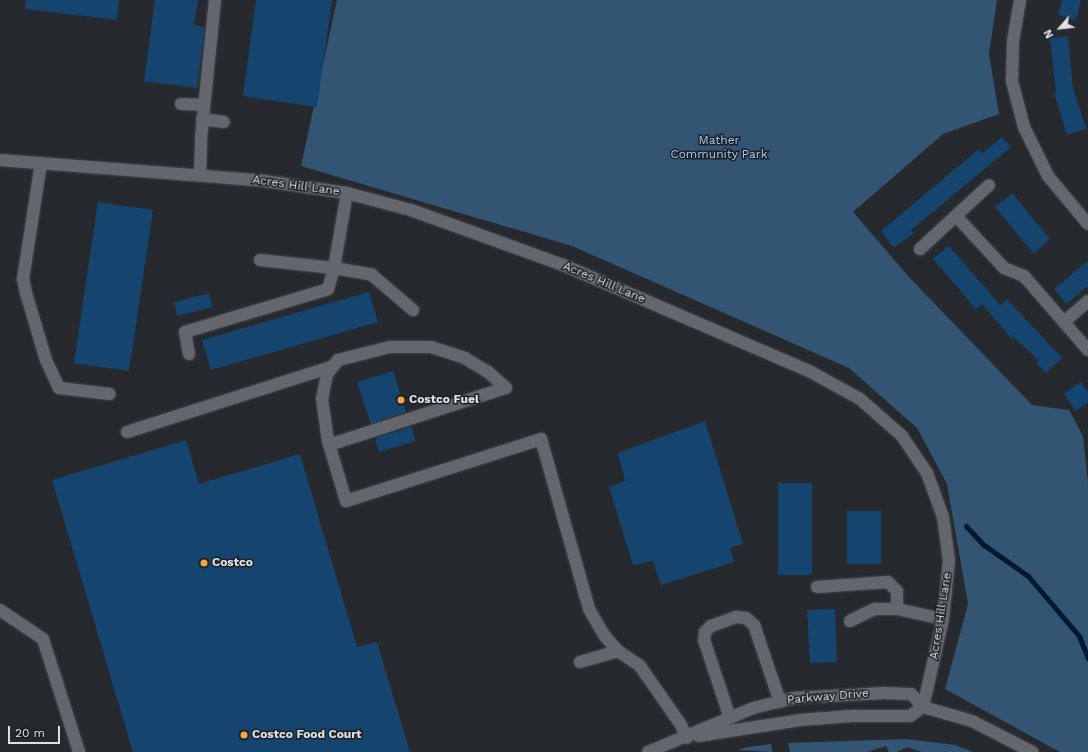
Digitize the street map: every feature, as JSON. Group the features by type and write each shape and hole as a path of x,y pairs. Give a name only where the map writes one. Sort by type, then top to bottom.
{"street":[{"path":"200,174 202,120 216,0"},
{"path":"1020,0 1013,41 1012,81 1024,127 1048,176 1088,224"},
{"path":"182,104 204,105"},
{"path":"202,120 224,122"},
{"name":"Acres Hill Lane","path":"0,160 200,174 347,194 411,210 563,265 811,372 860,399 902,436 927,473 943,517 949,561 943,619 923,707"},
{"path":"41,163 23,279 42,345 59,388 110,394"},
{"path":"920,249 957,217 988,184"},
{"path":"189,354 185,332 328,289 334,268 347,194"},
{"path":"957,217 1004,268 1024,276 1088,350"},
{"path":"260,260 334,268 372,275 414,310"},
{"path":"1064,322 1088,301"},
{"path":"127,432 331,367 344,357 390,347 431,347 465,358 488,372 506,388 329,445"},
{"path":"331,367 324,381 322,399 329,445 346,501 541,439 589,609 604,635 618,651 640,666 681,725 687,738"},
{"path":"817,587 888,582 897,591 897,609"},
{"path":"850,621 875,609 897,609 943,619"},
{"path":"0,610 43,639 79,752"},
{"path":"730,718 704,640 704,632 711,626 736,617 746,618 754,625 780,702"},
{"path":"580,662 618,651"},
{"name":"Parkway Drive","path":"648,752 687,738 730,718 794,698 884,693 911,694 923,707 972,721 1032,752"},
{"name":"Parkway Drive","path":"687,738 800,720 852,716 910,716 923,707"}],"green space":[{"name":"Mather Community Park","path":"337,0 997,0 989,54 999,114 943,134 853,212 908,276 1032,405 1069,410 1083,436 1088,483 1088,752 1060,752 945,689 968,604 947,484 917,428 849,368 572,246 301,166"},
{"path":"906,739 955,745 973,752 922,752 907,747 897,752 889,752 886,746 867,752 790,752 788,743"},
{"path":"771,744 772,752 737,750 748,747"}],"building":[{"path":"26,0 119,0 117,20 25,9"},
{"path":"155,0 198,0 194,25 205,27 197,88 144,81"},
{"path":"256,0 332,0 317,107 243,96"},
{"path":"1062,0 1081,0 1076,20 1058,15"},
{"path":"1068,36 1073,88 1086,129 1067,135 1054,92 1056,91 1050,38"},
{"path":"1002,137 1011,147 911,230 914,233 894,248 881,231 979,149 982,153"},
{"path":"1012,193 1050,239 1034,254 995,207"},
{"path":"98,202 153,210 129,371 74,363"},
{"path":"949,246 1000,305 1007,299 1062,358 1046,373 1036,363 1039,361 1014,337 1012,339 982,304 976,309 933,259"},
{"path":"1088,261 1088,286 1066,304 1054,289"},
{"path":"369,292 378,322 211,370 202,340"},
{"path":"209,293 212,307 177,316 174,302"},
{"path":"393,371 406,412 371,424 357,382"},
{"path":"1080,382 1088,392 1088,402 1076,411 1064,394"},
{"path":"705,421 743,544 730,548 734,562 661,585 653,561 633,565 609,487 625,481 618,453"},
{"path":"411,427 415,441 379,452 375,438"},
{"name":"Costco","path":"186,440 199,484 300,454 357,647 377,642 410,752 133,752 52,480"},
{"path":"778,483 812,483 812,575 778,575"},
{"path":"847,511 881,511 881,564 847,564"},
{"path":"835,609 837,662 810,663 807,610"}],"waterway":[{"path":"966,526 984,545 1028,576 1079,636 1088,658"}],"place":[{"name":"Costco Fuel","path":"401,400"},
{"name":"Costco","path":"204,563"},
{"name":"Costco Food Court","path":"244,735"}]}
